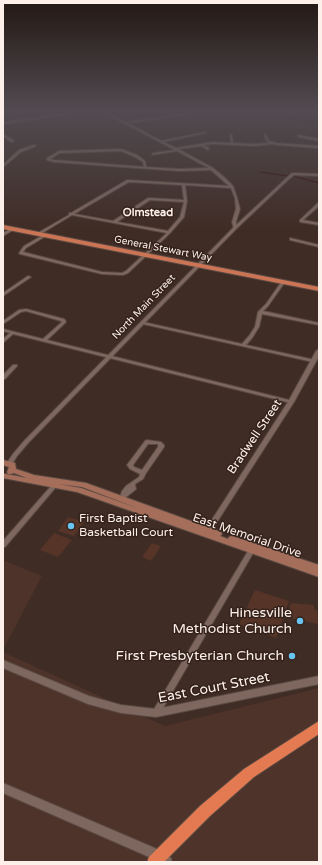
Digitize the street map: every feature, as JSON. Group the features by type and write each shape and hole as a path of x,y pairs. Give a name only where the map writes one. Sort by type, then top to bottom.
{"highway":[{"path":"160,860 206,811 248,773 319,727"}],"main road":[{"name":"General Stewart Way","path":"3,227 319,289"},
{"name":"East Memorial Drive","path":"7,464 32,477 83,485 123,497 207,532"},
{"path":"5,477 7,464"},
{"name":"East Memorial Drive","path":"5,477 78,490 253,548 319,568"},
{"name":"East Memorial Drive","path":"253,548 319,574"}],"street":[{"path":"3,164 20,151"},
{"path":"79,151 59,152 48,159 184,170 212,169"},
{"path":"124,151 136,156 144,162 145,167"},
{"path":"153,154 166,151"},
{"path":"181,151 212,169 232,187 238,209 234,222 235,228"},
{"name":"North Main Street","path":"7,464 235,228 291,176 306,174 319,175"},
{"path":"38,234 128,181 232,187"},
{"path":"45,235 25,247 21,253 113,275 122,274 127,272 145,255 182,217 186,200 183,184"},
{"path":"114,222 150,199 186,200"},
{"path":"319,204 301,221 319,224"},
{"path":"70,214 169,232"},
{"path":"3,235 13,229"},
{"path":"291,240 319,246"},
{"path":"3,295 29,277"},
{"path":"243,345 251,337 257,327 260,312 270,301 283,282"},
{"path":"3,323 20,311 26,310 63,320 63,323 44,340"},
{"path":"260,312 319,324"},
{"path":"143,323 313,361"},
{"path":"3,330 291,402"},
{"path":"3,341 13,332"},
{"name":"Bradwell Street","path":"207,532 291,402 319,351"},
{"path":"3,378 15,366"},
{"path":"123,497 133,489 133,485 141,478 161,447 159,443 147,442 130,465 132,468 143,473"},
{"path":"3,545 54,486"},
{"path":"156,713 253,548"},
{"name":"East Court Street","path":"3,664 88,700 121,709 156,713 319,680"},
{"path":"3,788 160,860"}],"shaded area":[{"name":"First Baptist Basketball Court","path":"68,517 84,522 74,536 58,531"},
{"path":"54,533 72,540 58,557 40,550"},
{"path":"152,543 161,546 151,561 142,557"},
{"path":"3,560 42,576 3,650"},
{"path":"255,590 289,601 276,638 239,624"},
{"path":"291,603 314,605 314,610 317,610 318,624 286,617"},
{"path":"3,652 165,726 319,688 319,862 3,862"}],"waterway":[{"path":"260,172 288,176"},
{"path":"293,176 319,183"}],"place":[{"name":"First Baptist Basketball Court","path":"71,526"},
{"name":"Hinesville Methodist Church","path":"300,621"},
{"name":"First Presbyterian Church","path":"292,656"}],"district":[{"name":"Olmstead","path":"148,213"}]}
